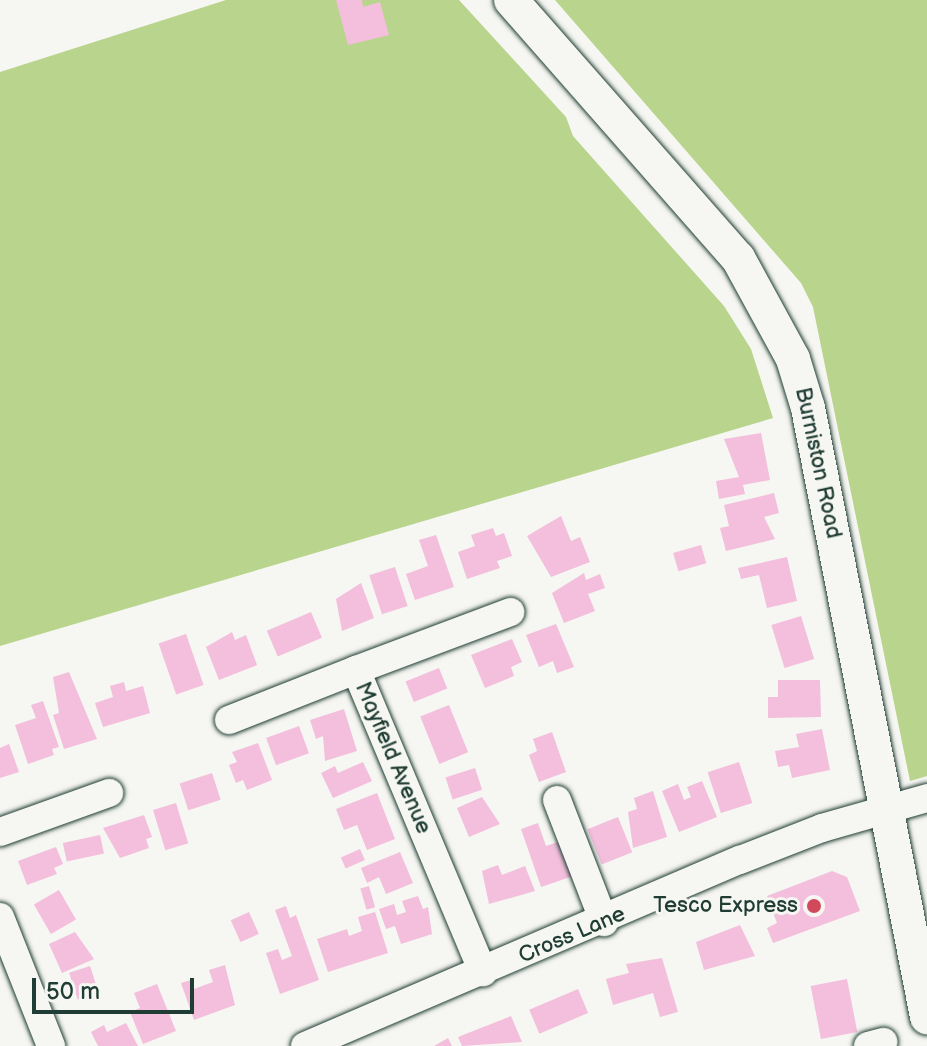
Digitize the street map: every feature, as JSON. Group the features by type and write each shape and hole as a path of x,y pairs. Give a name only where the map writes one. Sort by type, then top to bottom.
{"main road":[{"name":"Burniston Road","path":"511,0 738,258 793,359 812,423 885,813 927,1017"}],"street":[{"path":"356,670 510,612"},
{"name":"Mayfield Avenue","path":"229,720 356,670 483,972"},
{"path":"0,832 109,793"},
{"name":"Cross Lane","path":"305,1046 822,828 885,813 927,798"},
{"path":"557,800 604,922"},
{"path":"0,917 51,1046"}],"green space":[{"path":"226,0 459,0 566,117 573,136 724,306 751,349 773,418 0,646 0,72"},
{"path":"555,0 927,0 927,776 910,781 813,307 801,283"}],"building":[{"path":"336,0 362,0 363,7 380,2 389,35 348,45"},
{"path":"761,433 770,480 743,485 745,494 719,499 716,481 739,477 724,439"},
{"path":"774,493 779,513 764,517 775,539 726,551 720,528 729,526 724,505"},
{"path":"561,516 571,541 580,537 590,562 551,577 527,536"},
{"path":"493,528 496,536 504,533 512,556 497,561 500,568 467,579 458,552 475,546 471,535"},
{"path":"436,535 454,587 415,600 406,574 428,566 419,540"},
{"path":"701,545 706,563 678,571 673,553"},
{"path":"787,557 797,601 767,608 759,575 741,579 738,568"},
{"path":"395,567 408,606 382,614 369,575"},
{"path":"584,573 586,580 600,574 605,588 588,594 595,611 564,623 552,593"},
{"path":"361,583 374,618 342,631 336,599"},
{"path":"311,612 322,638 278,657 267,631"},
{"path":"801,616 814,659 785,668 771,625"},
{"path":"556,624 574,667 557,673 553,661 539,667 526,635"},
{"path":"232,632 235,640 246,635 257,665 219,680 206,647"},
{"path":"186,634 204,685 176,694 159,643"},
{"path":"512,639 522,662 511,667 514,676 485,688 471,655"},
{"path":"439,668 447,688 414,702 406,681"},
{"path":"69,672 97,739 64,749 53,715 59,713 53,677"},
{"path":"778,680 820,680 821,717 768,718 768,697 778,697"},
{"path":"124,682 126,691 143,686 150,713 103,727 95,703 113,697 110,686"},
{"path":"43,701 59,747 52,749 54,755 28,764 15,725 36,718 31,705"},
{"path":"449,705 468,752 439,764 420,717"},
{"path":"344,709 357,751 325,761 323,736 316,739 310,720"},
{"path":"299,726 309,753 276,765 266,738"},
{"path":"822,729 830,770 792,778 789,765 778,767 775,751 799,747 796,734"},
{"path":"552,732 566,772 539,782 529,755 537,751 533,739"},
{"path":"258,743 272,780 247,790 243,780 236,783 229,765 237,762 232,752"},
{"path":"9,744 19,772 0,778 0,748"},
{"path":"363,762 372,781 333,798 321,773 335,766 338,773"},
{"path":"739,762 752,803 721,813 708,772"},
{"path":"475,768 482,790 453,799 446,778"},
{"path":"212,773 221,800 188,810 180,784"},
{"path":"702,781 717,817 679,832 662,791 678,784 684,800 691,797 687,787"},
{"path":"653,791 667,837 633,848 628,812 637,809 634,798"},
{"path":"377,793 395,839 367,850 357,825 344,830 336,809"},
{"path":"482,797 500,824 469,837 457,808"},
{"path":"176,803 188,843 165,850 153,810"},
{"path":"144,815 152,837 146,839 149,848 120,858 103,828"},
{"path":"618,817 632,852 602,865 587,829"},
{"path":"538,823 546,846 564,840 576,875 541,887 521,829"},
{"path":"100,835 104,854 67,861 63,843"},
{"path":"56,847 63,864 54,868 57,874 27,885 18,861"},
{"path":"360,849 365,860 346,869 341,858"},
{"path":"400,852 413,883 386,894 379,877 367,883 361,868"},
{"path":"498,865 502,875 525,866 535,891 489,904 482,871"},
{"name":"Tesco Express","path":"832,871 847,877 860,911 773,943 767,928 777,923 767,896"},
{"path":"369,886 375,907 366,910 360,888"},
{"path":"59,890 76,919 51,934 34,904"},
{"path":"418,896 423,909 428,907 432,934 401,944 395,926 386,929 379,909 394,904 397,915 406,912 402,901"},
{"path":"286,906 290,918 296,915 319,980 280,994 266,953 278,949 282,960 292,956 275,910"},
{"path":"249,912 259,934 240,942 231,920"},
{"path":"375,912 388,953 328,972 317,939 347,929 349,936 362,931 358,917"},
{"path":"740,925 755,956 704,970 696,942"},
{"path":"75,932 94,959 62,973 49,944"},
{"path":"662,958 678,1012 660,1017 653,993 613,1005 606,979 629,973 626,964"},
{"path":"225,965 235,1005 194,1020 181,983 191,980 194,989 213,982 209,970"},
{"path":"90,966 99,993 78,999 69,973"},
{"path":"847,979 857,1032 821,1039 811,986"},
{"path":"157,984 176,1031 143,1044 130,1012 140,1008 134,993"},
{"path":"578,989 588,1013 539,1034 529,1010"},
{"path":"511,1016 522,1042 462,1046 458,1037"},
{"path":"126,1023 138,1046 98,1046 91,1032 104,1025 107,1032"},
{"path":"448,1038 452,1046 434,1046"}],"place":[{"name":"Tesco Express","path":"814,906"}]}
